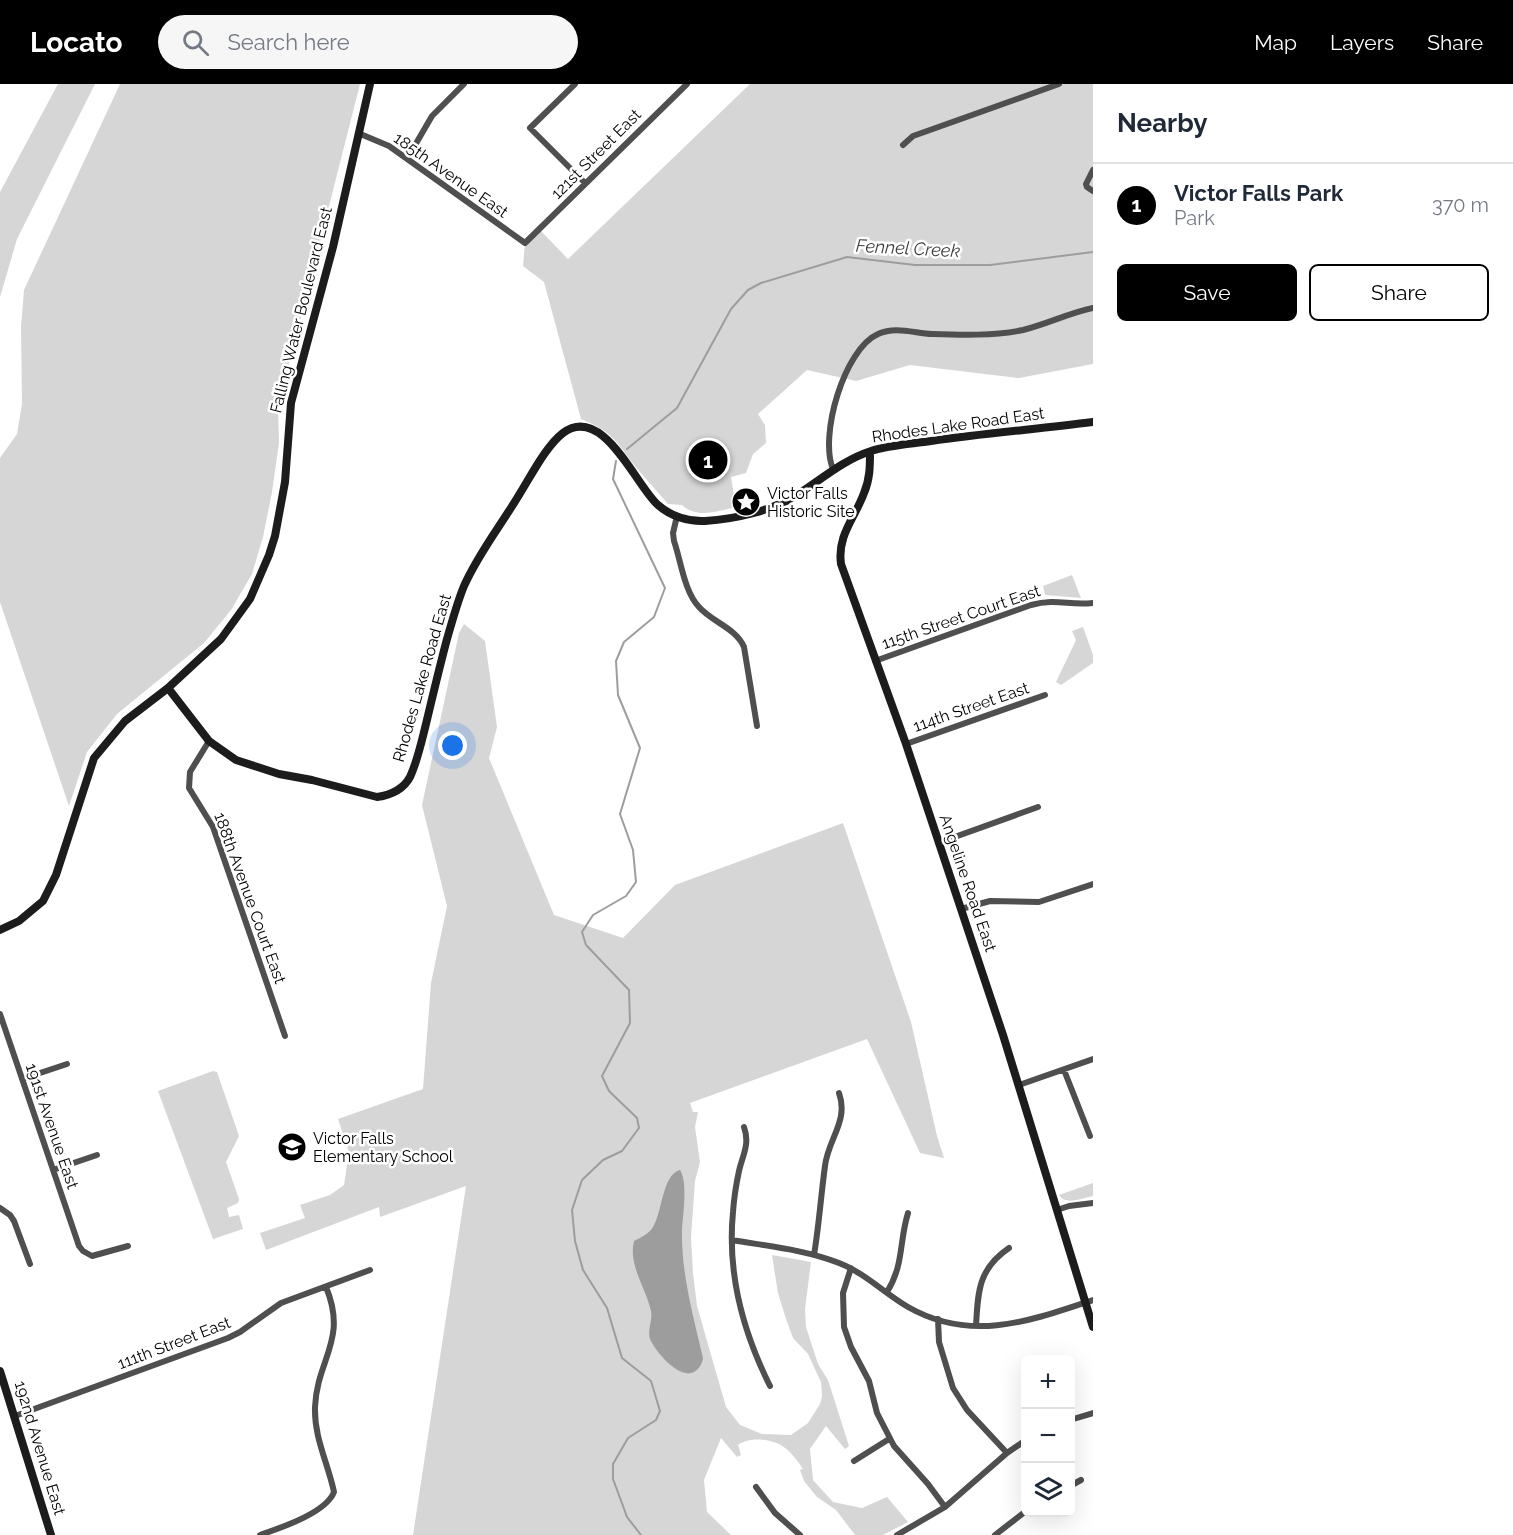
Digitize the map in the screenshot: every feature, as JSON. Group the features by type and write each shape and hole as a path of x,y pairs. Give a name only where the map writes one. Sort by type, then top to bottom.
{"street":[{"name":"Falling Water Boulevard East","path":"168,688 221,639 236,621 250,598 269,555 285,482 291,403 333,247 370,84"},
{"path":"407,159 432,116 464,84"},
{"path":"575,84 530,128 585,183"},
{"name":"121st Street East","path":"525,243 687,84"},
{"path":"903,145 914,136 1059,84"},
{"name":"185th Avenue East","path":"358,133 389,146 525,243"},
{"path":"1093,170 1086,184 1093,191"},
{"path":"833,470 829,448 837,398 852,358 867,340 885,331 897,330 941,334 1019,331 1093,308"},
{"name":"Rhodes Lake Road East","path":"168,688 209,741 226,754 252,767 377,797 394,793 406,783 415,762 447,640 464,586 542,458 562,433 571,428 592,429 604,436 659,507 690,520 706,521 773,507 798,494 856,456 870,452 965,436 1093,422"},
{"name":"Angeline Road East","path":"870,452 869,479 861,501 843,536 841,564 906,744 961,909 1057,1210 1089,1301 1093,1327"},
{"path":"677,516 673,533 674,541 693,600 707,615 737,636 744,647 757,726"},
{"name":"115th Street Court East","path":"875,661 1031,604 1046,601 1093,603"},
{"path":"0,930 25,917 43,901 56,875 93,758 125,721 168,688"},
{"name":"114th Street East","path":"906,744 1046,695"},
{"name":"188th Avenue Court East","path":"209,741 190,772 189,788 213,827 285,1036"},
{"path":"938,843 1038,807"},
{"path":"961,909 990,901 1038,903 1093,884"},
{"name":"191st Avenue East","path":"0,1014 79,1246 92,1256 128,1246"},
{"path":"1019,1085 1093,1059"},
{"path":"22,1079 67,1064"},
{"path":"1064,1070 1090,1136"},
{"path":"814,1255 826,1159 842,1119 842,1102 839,1093"},
{"path":"744,1127 747,1146 735,1193 732,1240 736,1284 751,1345 770,1386"},
{"path":"53,1170 97,1155"},
{"path":"1057,1210 1093,1203"},
{"path":"0,1208 14,1221 30,1264"},
{"path":"887,1292 901,1263 904,1226 908,1214"},
{"path":"732,1240 814,1255 851,1268 909,1307 938,1319 976,1326 1023,1322 1089,1301"},
{"path":"976,1326 978,1294 982,1278 992,1262 1009,1248"},
{"path":"851,1268 843,1293 844,1327 851,1347 869,1381 877,1413 889,1439 945,1507"},
{"name":"111th Street East","path":"15,1416 228,1338 281,1303 370,1270"},
{"path":"260,1535 283,1527 316,1509 332,1498 334,1492 320,1447 315,1419 317,1391 330,1353 334,1328 332,1304 326,1287"},
{"path":"938,1319 939,1342 953,1388 967,1410 1007,1453"},
{"name":"192nd Avenue East","path":"0,1371 51,1535"},
{"path":"1075,1419 1093,1413"},
{"path":"854,1461 889,1439"},
{"path":"897,1535 945,1507 1021,1443"},
{"path":"1075,1484 1081,1480"},
{"path":"756,1487 775,1512 800,1535"},
{"path":"995,1535 1021,1515"},
{"path":"283,1527 286,1535"},
{"path":"911,1528 916,1534"}],"shaded area":[{"path":"58,84 95,84 17,239 0,297 0,192"},
{"path":"120,84 360,84 278,407 279,443 272,492 263,537 252,574 231,610 204,643 117,714 87,752 69,806 0,602 0,458 17,434 22,404 21,327 24,290"},
{"path":"750,84 1093,84 1093,364 1019,378 910,365 856,381 807,370 758,414 765,425 766,443 753,454 746,473 731,477 736,507 701,513 682,505 668,504 610,435 581,419 544,282 523,266 525,243 539,229 568,259"},
{"path":"1072,575 1081,598 1045,595 1043,586"},
{"path":"464,624 485,641 497,727 489,758 554,915 623,938 675,885 843,823 911,1022 944,1158 920,1153 867,1039 690,1103 693,1112 698,1112 695,1127 700,1162 695,1181 691,1237 693,1273 697,1306 726,1407 740,1425 762,1434 791,1435 808,1423 820,1404 821,1382 808,1354 793,1338 778,1293 772,1255 811,1262 805,1309 806,1327 818,1364 828,1380 849,1446 845,1449 826,1426 810,1449 813,1480 833,1502 862,1508 887,1497 908,1522 883,1535 855,1535 836,1510 817,1497 804,1481 800,1470 803,1469 783,1446 764,1440 742,1442 738,1445 741,1455 737,1457 721,1438 704,1480 707,1512 731,1535 413,1535 466,1186 380,1217 379,1207 266,1250 260,1233 305,1218 300,1205 330,1195 344,1185 349,1152 338,1119 423,1089 431,983 447,906 422,805 459,633"},
{"path":"1083,627 1093,655 1093,663 1061,685 1056,682 1076,640 1072,631"},
{"path":"213,1071 217,1072 239,1136 226,1162 239,1199 238,1203 227,1208 229,1217 239,1215 243,1229 213,1239 158,1091"},
{"path":"680,1170 684,1182 683,1262 703,1358 694,1372 688,1373 668,1363 650,1339 651,1311 633,1259 634,1241 651,1230 669,1179"},
{"path":"1093,1183 1093,1196 1070,1201 1059,1195"}],"waterway":[{"name":"Fennel Creek","path":"627,449 677,408 731,309 748,290 761,283 847,257 915,265 990,265 1093,252"},
{"name":"Fennel Creek","path":"616,461 613,479 665,588 654,617 624,642 616,661 618,695 640,748 620,814 633,850 636,882 626,896 593,915 582,932 586,945 629,990 630,1023 602,1076 609,1091 637,1118 639,1128 622,1151 603,1160 582,1180 572,1210 575,1241 583,1270 607,1308 622,1358 651,1381 660,1411 656,1420 628,1438 613,1464 613,1479 627,1517 641,1535"}],"place":[{"name":"Victor Falls Park","path":"708,460"},
{"name":"Victor Falls Historic Site","path":"746,502"},
{"name":"Victor Falls Elementary School","path":"292,1147"}]}
